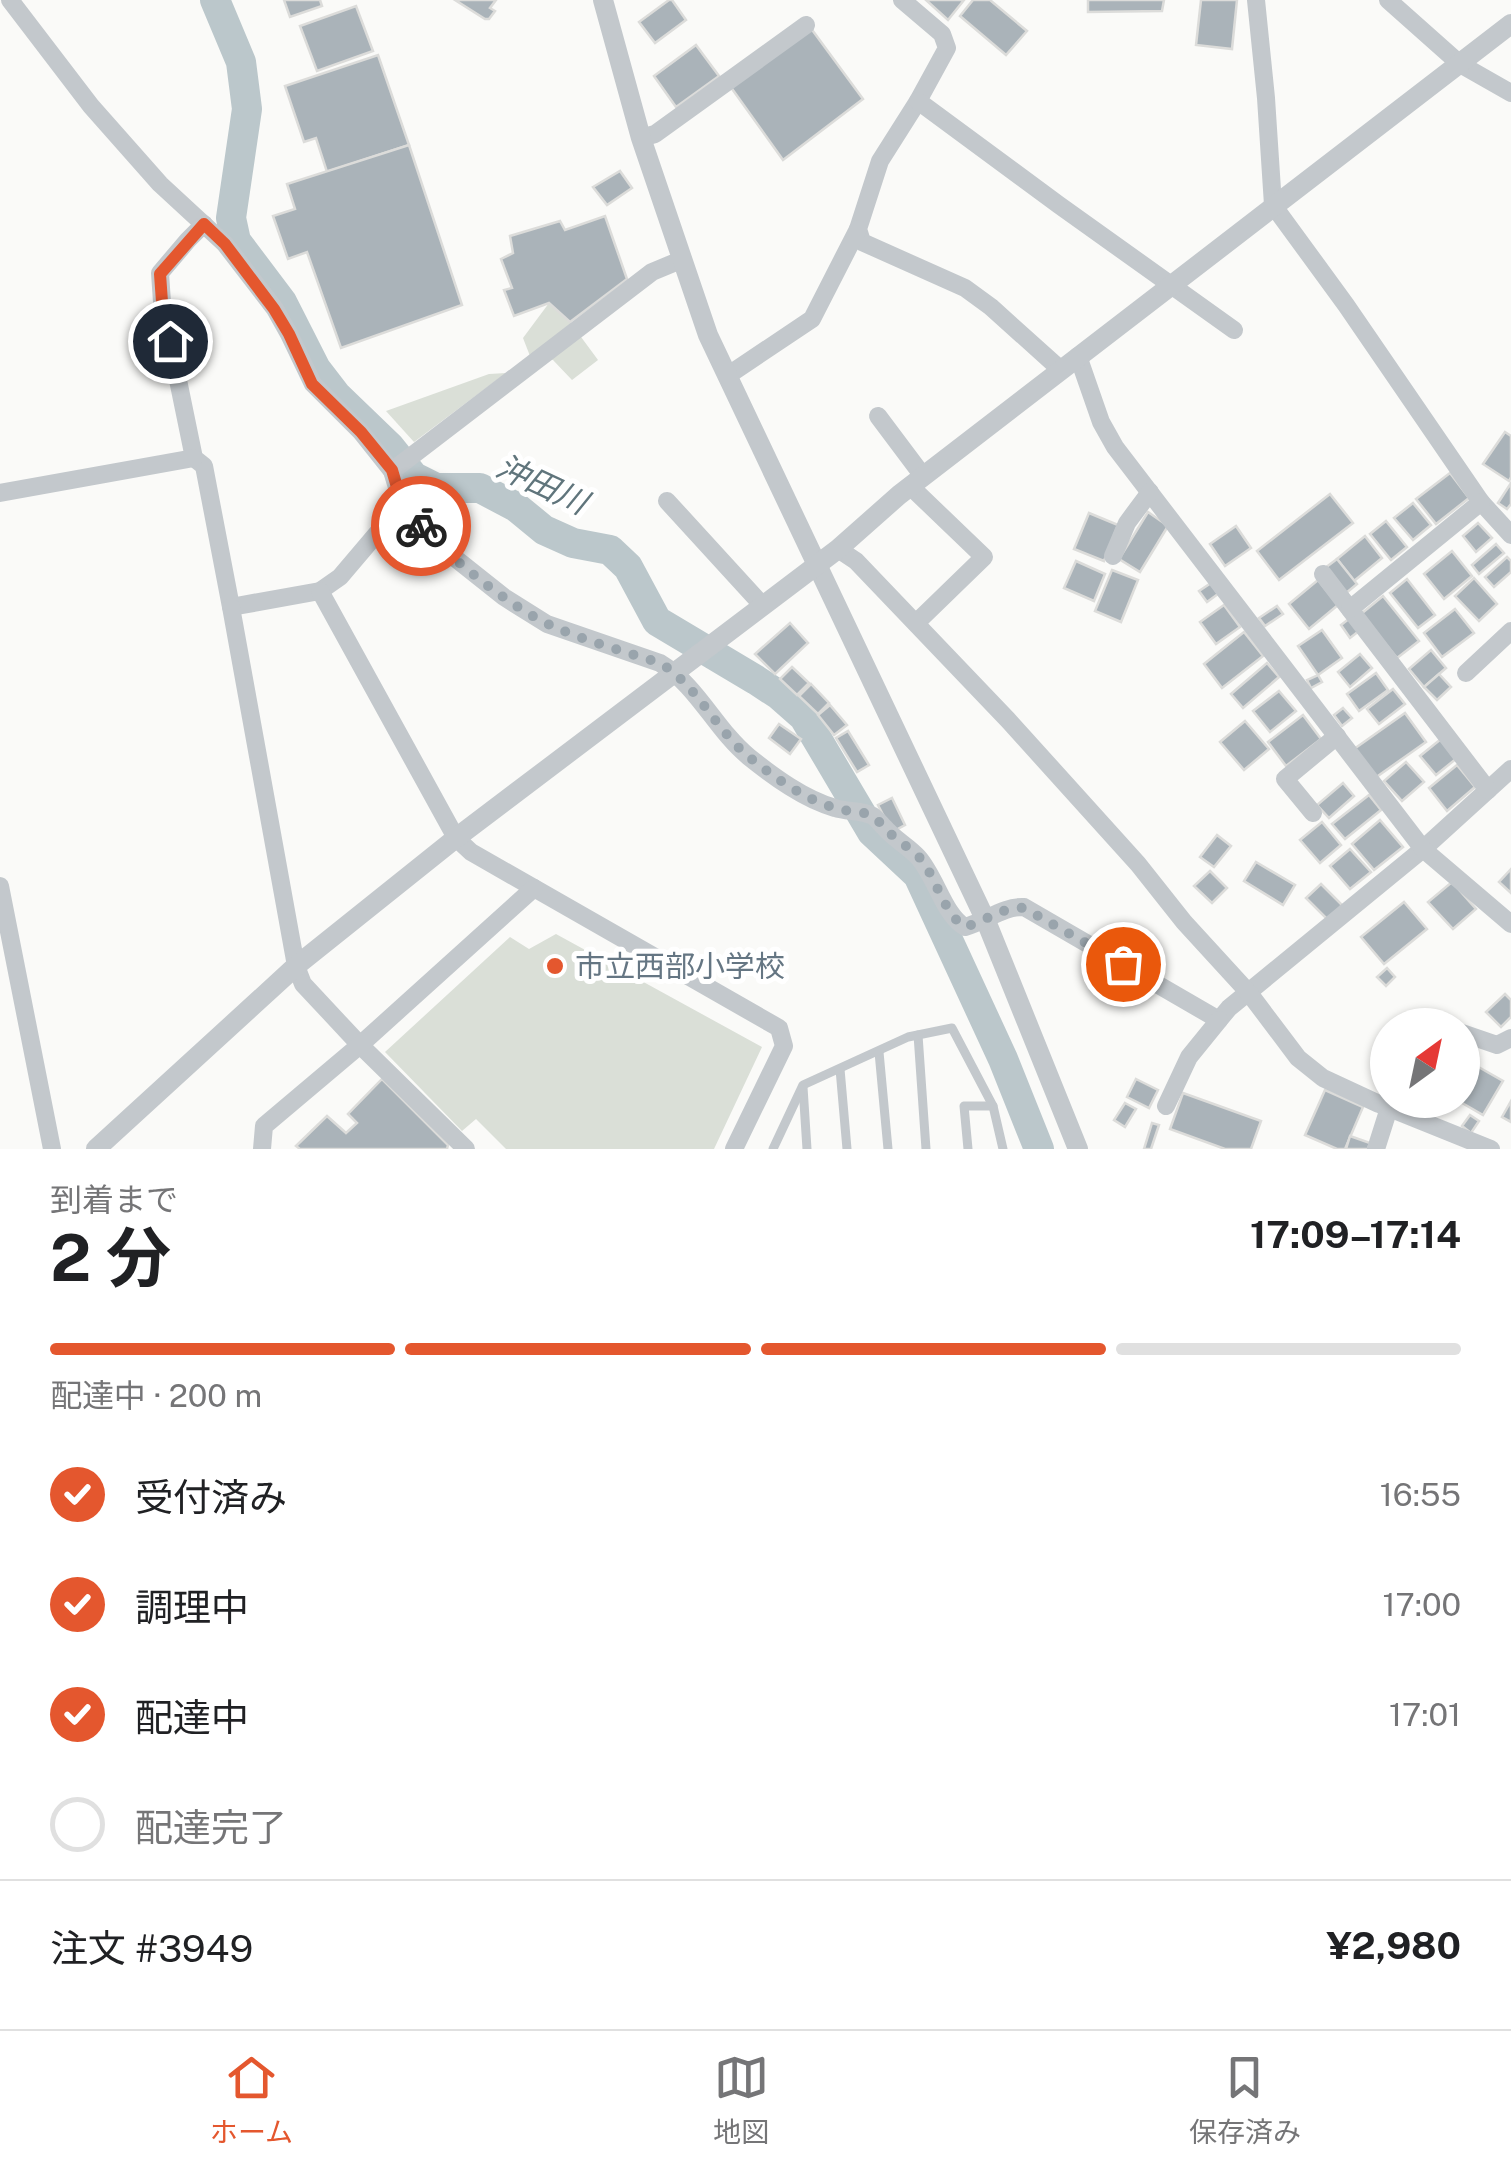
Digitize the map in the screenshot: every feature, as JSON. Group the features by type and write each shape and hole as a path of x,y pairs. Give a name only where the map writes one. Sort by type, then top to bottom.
{"street":[{"path":"10,0 91,106 160,184 225,244 274,309 312,384 361,432 392,470 402,504 436,543 504,597 547,624 660,663 676,673 722,731 748,756 798,792 832,808 874,816 891,836 918,857 956,922 965,927 986,921 1010,906 1024,908 1219,1020"},
{"path":"604,0 641,138 708,335 986,921 1078,1149"},
{"path":"727,376 812,319 858,228 880,161 947,48 942,34 902,0"},
{"path":"1256,0 1273,205 1481,502 1508,526"},
{"path":"1388,0 1460,64 1511,93"},
{"path":"96,1149 296,966 456,838 838,549 917,481 1511,24"},
{"path":"641,138 655,134 806,25"},
{"path":"918,101 1234,330"},
{"path":"204,224 160,274 162,302 194,458 204,466 296,966 303,984 466,1149"},
{"path":"858,228 862,242 966,288 1060,370"},
{"path":"392,470 652,272 681,260"},
{"path":"1078,356 1101,422 1150,492 1423,849 1511,924"},
{"path":"878,416 917,481 984,557 916,623"},
{"path":"0,493 194,458"},
{"path":"1113,556 1127,523 1150,492"},
{"path":"667,501 763,606"},
{"path":"1350,609 1481,502"},
{"path":"231,607 320,590 340,577 402,504"},
{"path":"838,549 856,561 1032,746 1249,993 1298,1058 1323,1078 1370,1095"},
{"path":"1323,574 1488,790"},
{"path":"320,590 456,838 471,852 779,1028 784,1046 734,1149"},
{"path":"1466,673 1511,630"},
{"path":"1313,813 1286,779 1338,736"},
{"path":"1166,1106 1190,1056 1229,1008 1423,849 1511,769"},
{"path":"0,886 52,1149"},
{"path":"262,1149 264,1126 534,888"},
{"path":"1480,1040 1496,1045 1511,1038"},
{"path":"1376,1149 1382,1118"},
{"path":"1423,1118 1491,1149"}],"lane":[{"path":"772,1149 803,1084 908,1037 952,1028 992,1106 1003,1149"},
{"path":"918,1035 926,1149"},
{"path":"879,1052 888,1149"},
{"path":"840,1069 847,1149"},
{"path":"803,1084 807,1149"},
{"path":"968,1149 964,1106 992,1106"}],"shaded area":[{"path":"549,303 570,322 598,360 572,380 553,360 530,356 523,338"},
{"path":"506,373 414,442 386,411 489,374"},
{"name":"市立西部小学校","path":"556,934 762,1047 714,1149 506,1149 476,1119 462,1131 385,1052 510,937 529,949"}],"building":[{"path":"284,0 320,0 322,6 290,17"},
{"path":"455,0 496,0 490,8 495,11 485,19"},
{"path":"669,0 686,20 655,43 639,22"},
{"path":"926,0 964,0 948,20"},
{"path":"973,0 990,0 1027,31 1006,55 960,16"},
{"path":"1088,0 1164,0 1162,11 1088,12"},
{"path":"1201,0 1237,0 1232,49 1196,45"},
{"path":"356,6 373,51 317,71 300,26"},
{"path":"810,27 863,99 783,160 730,86"},
{"path":"696,45 719,76 676,107 654,76"},
{"path":"378,55 409,145 327,172 316,138 304,142 285,86"},
{"path":"409,145 462,305 341,348 307,252 288,259 273,216 295,209 287,184"},
{"path":"620,171 632,188 607,205 593,187"},
{"path":"605,216 627,279 570,322 549,303 514,316 504,290 512,288 501,259 513,253 510,236 560,221 565,230"},
{"path":"1505,432 1511,436 1509,481 1483,464"},
{"path":"1450,473 1469,498 1436,524 1416,499"},
{"path":"1511,483 1511,504 1507,509 1498,503"},
{"path":"1330,494 1353,523 1279,580 1257,551"},
{"path":"1413,503 1431,525 1413,540 1394,518"},
{"path":"1148,512 1168,526 1140,572 1119,559"},
{"path":"1089,513 1118,525 1104,561 1074,549"},
{"path":"1386,521 1407,547 1391,560 1370,534"},
{"path":"1478,523 1492,538 1476,552 1463,536"},
{"path":"1236,526 1251,548 1225,566 1210,544"},
{"path":"1365,536 1382,558 1354,581 1337,559"},
{"path":"1496,544 1504,553 1479,574 1472,565"},
{"path":"1452,551 1472,576 1444,599 1424,574"},
{"path":"1507,557 1511,572 1494,587 1485,577"},
{"path":"1337,559 1357,584 1345,594 1325,568"},
{"path":"1076,561 1105,574 1094,601 1064,588"},
{"path":"1112,570 1138,580 1121,622 1095,611"},
{"path":"1474,578 1497,604 1479,621 1455,596"},
{"path":"1407,579 1435,615 1418,628 1390,593"},
{"path":"1318,580 1338,605 1309,629 1289,604"},
{"path":"1211,583 1218,594 1207,602 1199,591"},
{"path":"1383,596 1419,641 1397,658 1361,614"},
{"path":"1224,605 1240,627 1216,644 1200,622"},
{"path":"1277,606 1283,614 1265,626 1259,618"},
{"path":"1455,609 1474,633 1442,657 1424,633"},
{"path":"1350,618 1359,631 1350,638 1341,625"},
{"path":"790,623 808,643 775,674 755,654"},
{"path":"1322,630 1342,658 1318,675 1298,646"},
{"path":"1244,632 1263,656 1222,688 1204,664"},
{"path":"1431,650 1446,668 1424,687 1409,669"},
{"path":"1360,654 1372,668 1350,687 1338,672"},
{"path":"1267,663 1279,677 1243,708 1231,694"},
{"path":"792,667 809,683 797,695 780,679"},
{"path":"1376,673 1388,690 1359,711 1347,694"},
{"path":"1439,674 1451,687 1437,700 1424,687"},
{"path":"1318,675 1322,682 1311,688 1307,680"},
{"path":"811,684 829,703 818,714 799,696"},
{"path":"1393,689 1405,704 1379,724 1367,709"},
{"path":"1279,691 1296,711 1270,732 1253,711"},
{"path":"830,705 847,725 834,735 818,715"},
{"path":"1343,708 1352,718 1342,726 1334,715"},
{"path":"1405,713 1426,742 1375,778 1354,749"},
{"path":"1303,715 1321,739 1286,766 1268,742"},
{"path":"1245,721 1269,749 1244,770 1220,742"},
{"path":"779,724 801,739 790,754 769,738"},
{"path":"848,731 869,765 857,772 836,738"},
{"path":"1441,739 1457,758 1436,775 1420,756"},
{"path":"1406,762 1424,782 1402,801 1384,781"},
{"path":"1457,765 1475,787 1447,811 1429,788"},
{"path":"1343,783 1354,796 1329,818 1317,805"},
{"path":"1369,795 1381,810 1345,839 1332,824"},
{"path":"892,798 905,825 892,832 878,805"},
{"path":"1380,820 1403,847 1374,870 1352,844"},
{"path":"1322,822 1341,845 1320,863 1300,840"},
{"path":"1217,835 1231,846 1214,867 1200,857"},
{"path":"1350,849 1371,872 1350,889 1330,866"},
{"path":"1256,862 1295,885 1283,905 1244,881"},
{"path":"1511,869 1511,893 1499,882"},
{"path":"1210,871 1227,888 1212,903 1194,886"},
{"path":"1452,882 1476,909 1453,929 1428,902"},
{"path":"1321,884 1342,905 1328,920 1306,898"},
{"path":"1404,902 1427,929 1384,964 1361,937"},
{"path":"1387,968 1395,977 1386,986 1377,977"},
{"path":"1505,994 1511,1000 1511,1017 1501,1027 1486,1012"},
{"path":"1480,1068 1503,1081 1483,1115 1480,1113"},
{"path":"382,1079 448,1145 447,1149 296,1146 327,1116 346,1133 357,1123 348,1114"},
{"path":"1136,1079 1158,1090 1149,1108 1127,1097"},
{"path":"1325,1090 1363,1107 1345,1149 1305,1135"},
{"path":"1183,1093 1261,1121 1251,1149 1225,1149 1170,1129"},
{"path":"1511,1101 1511,1122 1502,1117"},
{"path":"1125,1103 1136,1109 1125,1127 1114,1120"},
{"path":"1468,1118 1479,1121 1471,1133 1462,1126"},
{"path":"1152,1123 1159,1125 1151,1149 1144,1149"},
{"path":"1350,1136 1370,1143 1368,1149 1346,1149"}],"waterway":[{"name":"沖田川","path":"215,0 241,62 247,109 231,218 236,241 282,302 316,369 414,477 436,488 480,488 516,507 544,530 573,543 610,550 628,567 657,621 779,695 804,717 872,832 918,875 1003,1059 1039,1149"}],"way so far":[{"path":"421,526 436,543 504,597 547,624 660,663 676,673 722,731 748,756 798,792 832,808 874,816 891,836 918,857 956,922 965,927 986,921 1010,906 1024,908 1123,964"}],"place":[{"name":"市立西部小学校","path":"555,966"}],"route":[{"path":"170,341 160,274 204,224 225,244 274,309 312,384 361,432 392,470 402,504 421,526"}]}
